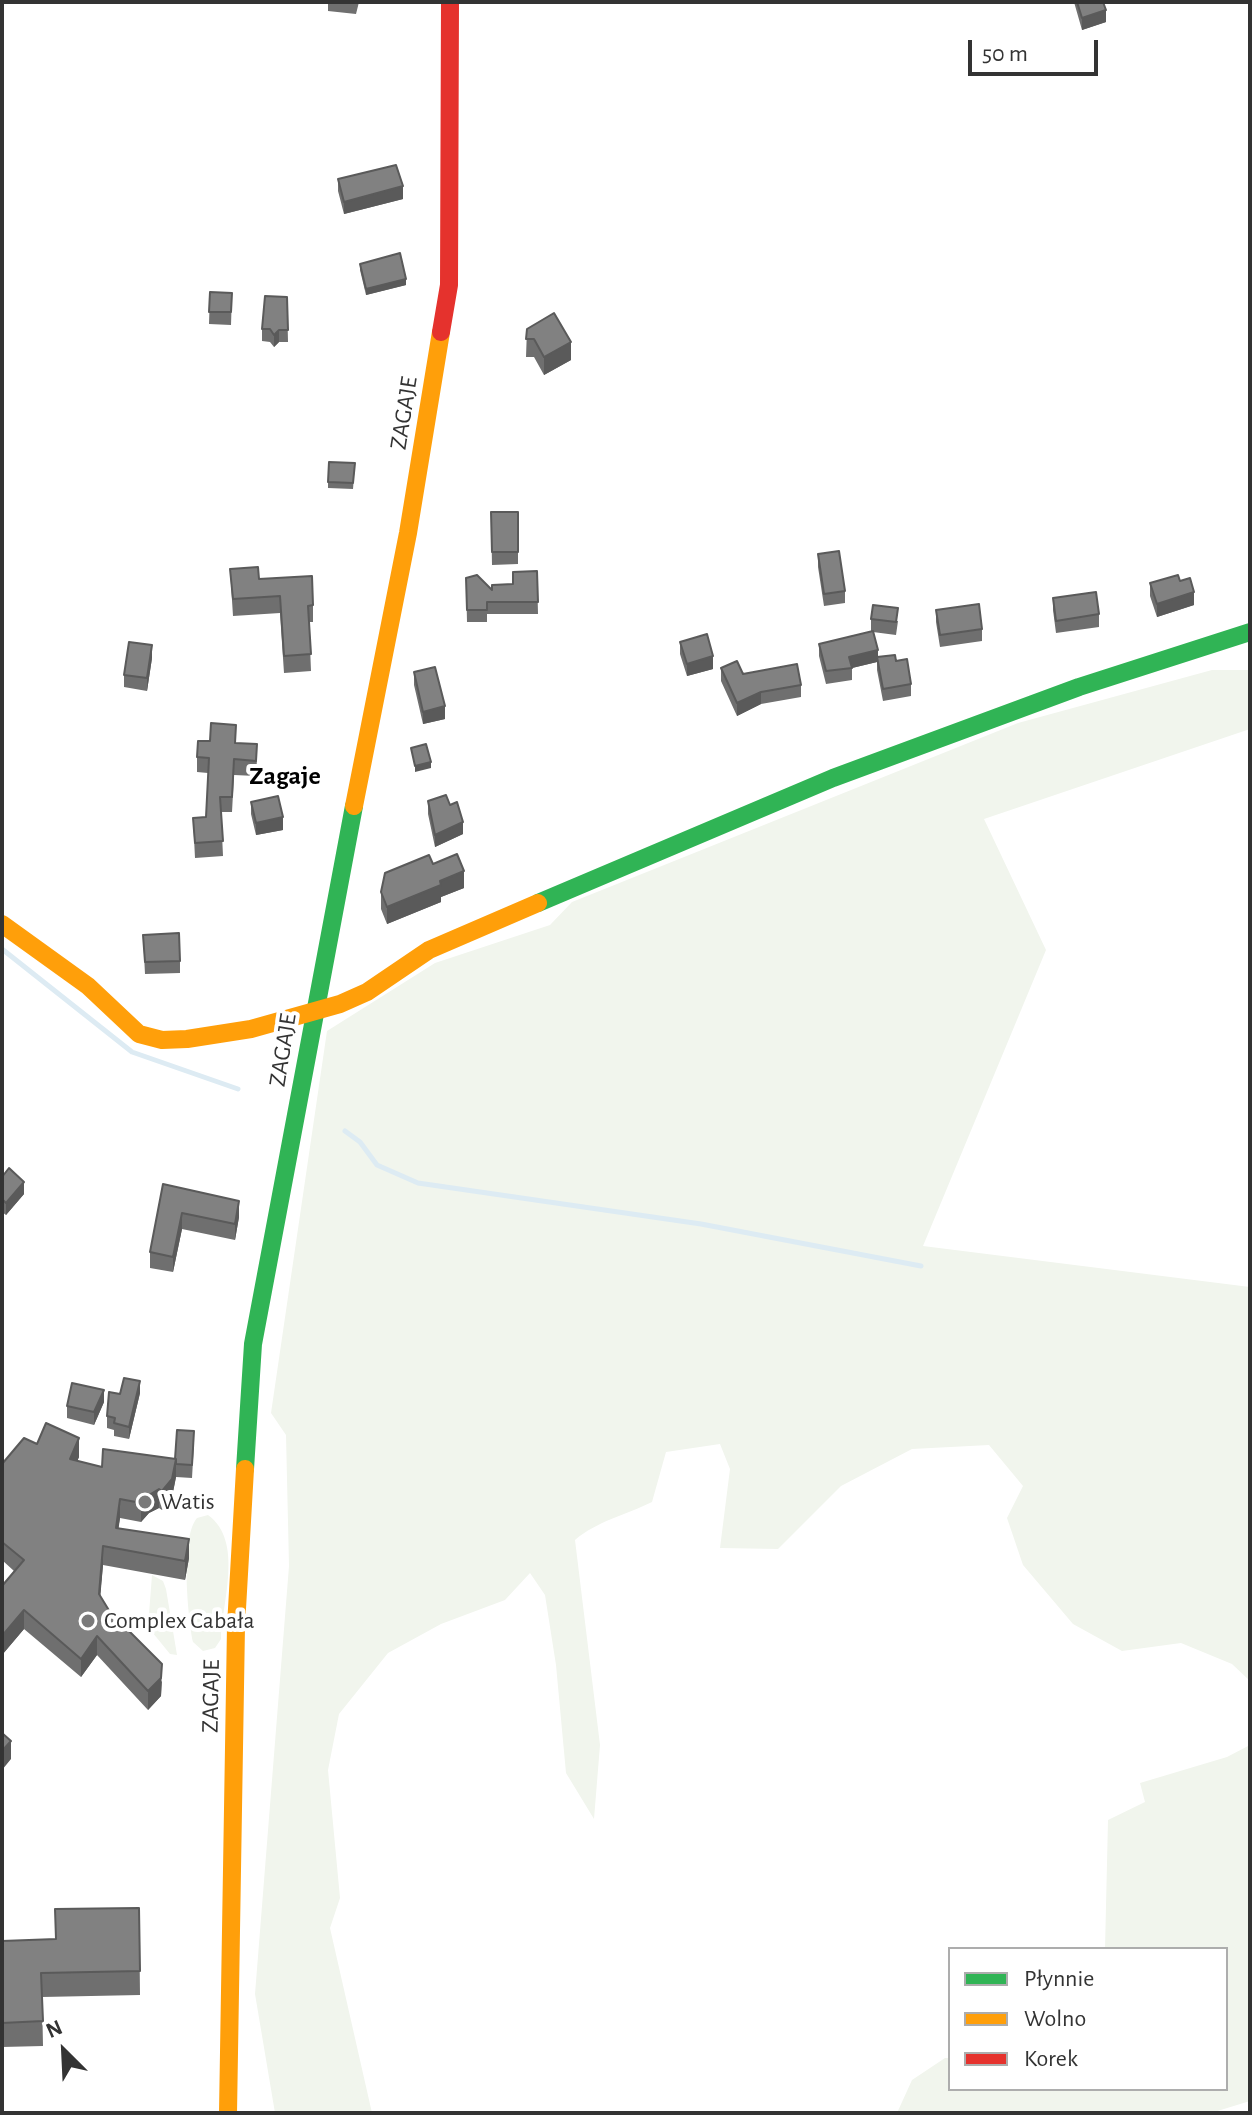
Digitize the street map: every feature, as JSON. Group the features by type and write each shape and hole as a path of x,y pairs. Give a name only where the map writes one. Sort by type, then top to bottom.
{"main road":[{"name":"ZAGAJE","path":"228,2113 236,1626 253,1344 314,1012 408,533 449,285 450,2"},
{"path":"2,924 100,997 143,1037 168,1043 201,1039 314,1012 360,996 405,962 429,950 833,778 1079,687 1250,632"}],"shaded area":[{"path":"1212,670 1250,670 1250,729 984,819 1046,950 923,1246 1250,1287 1250,1681 1232,1664 1181,1643 1122,1651 1073,1624 1023,1565 1007,1518 1023,1486 989,1445 912,1449 841,1486 778,1549 720,1548 730,1469 720,1444 666,1452 652,1502 602,1523 575,1540 600,1745 594,1819 566,1773 556,1665 545,1595 530,1573 505,1600 441,1624 388,1653 339,1714 328,1770 340,1898 330,1928 372,2113 275,2113 255,1994 289,1566 286,1435 271,1413 327,1031 435,963 550,925 572,902 1018,723"},
{"path":"208,1515 219,1526 225,1540 228,1573 221,1639 215,1648 203,1651 193,1642 187,1559 192,1528 197,1518"},
{"path":"152,1575 163,1581 166,1589 177,1655 170,1654 148,1627"},
{"path":"1250,1745 1250,2101 1211,2113 897,2113 912,2080 945,2058 948,2058 948,2091 1228,2091 1228,1947 1105,1947 1108,1820 1145,1802 1140,1783 1227,1757"}],"building":[{"path":"1077,2 1103,2 1106,10 1082,18"},
{"path":"396,165 403,186 344,202 338,179"},
{"path":"400,253 406,279 366,289 360,264"},
{"path":"210,292 232,293 231,312 209,312"},
{"path":"265,296 287,297 288,330 279,330 274,335 270,329 262,329"},
{"path":"554,313 571,342 544,357 534,339 526,339 527,329"},
{"path":"329,462 355,463 353,483 328,482"},
{"path":"491,512 518,512 518,552 492,552"},
{"path":"839,551 845,591 824,594 818,554"},
{"path":"258,567 259,579 312,576 313,605 308,606 311,654 284,656 280,596 233,599 230,569"},
{"path":"537,571 538,602 487,602 487,610 467,610 466,578 477,575 492,590 492,585 513,584 513,572"},
{"path":"1178,575 1180,581 1190,578 1194,592 1157,604 1150,583"},
{"path":"1096,592 1099,614 1056,621 1053,598"},
{"path":"979,604 982,629 940,635 936,610"},
{"path":"873,605 898,608 896,622 871,619"},
{"path":"873,631 878,650 849,657 852,668 826,671 819,644"},
{"path":"707,634 713,656 687,664 680,642"},
{"path":"129,642 152,645 147,678 124,675"},
{"path":"895,655 896,661 907,659 911,684 883,689 877,657"},
{"path":"737,661 743,674 797,664 801,685 761,692 737,703 721,668"},
{"path":"435,667 445,706 423,712 414,672"},
{"path":"211,723 236,725 235,743 257,744 256,761 234,759 232,797 220,797 223,841 195,843 193,818 206,817 209,758 197,757 198,741 210,741"},
{"path":"426,744 431,762 415,766 411,748"},
{"path":"446,795 450,805 457,802 463,822 435,835 428,801"},
{"path":"278,796 283,817 256,823 251,802"},
{"path":"457,854 464,871 440,881 441,885 387,907 381,892 385,873 429,855 433,864"},
{"path":"179,933 180,961 145,962 143,935"},
{"path":"9,1168 24,1182 6,1203 2,1199 2,1177"},
{"path":"163,1184 239,1201 235,1224 182,1213 173,1257 150,1252"},
{"path":"124,1378 140,1381 129,1427 114,1423 115,1418 107,1416 109,1392 120,1394"},
{"path":"72,1383 104,1390 94,1412 67,1406"},
{"path":"46,1423 79,1438 70,1459 102,1467 103,1449 176,1459 172,1479 162,1491 159,1489 141,1503 120,1499 116,1528 189,1539 185,1561 103,1546 99,1594 110,1612 162,1664 161,1678 148,1691 97,1636 81,1659 24,1610 2,1636 2,1586 24,1560 2,1542 2,1464 24,1438 37,1444"},
{"path":"177,1430 194,1431 192,1465 176,1464"},
{"path":"2,1733 11,1741 2,1751"},
{"path":"139,1908 140,1971 41,1973 43,2021 2,2023 2,1941 56,1939 55,1909"}],"waterway":[{"path":"2,949 132,1052 238,1089"},
{"path":"345,1131 360,1142 377,1165 418,1183 701,1224 921,1266"}],"traffic: fast":[{"path":"538,903 833,778 1079,687 1250,632"},
{"path":"245,1469 253,1344 354,806"}],"traffic: slow":[{"path":"354,806 408,533 441,332"},
{"path":"2,924 88,986 139,1034 162,1040 251,1029 340,1004 367,992 429,950 538,903"},
{"path":"228,2113 236,1626 245,1469"}],"traffic: jam":[{"path":"441,332 449,285 450,2"}],"place":[{"name":"Watis","path":"145,1502"},
{"name":"Complex Cabała","path":"88,1621"}],"district":[{"name":"Zagaje","path":"285,776"}]}
